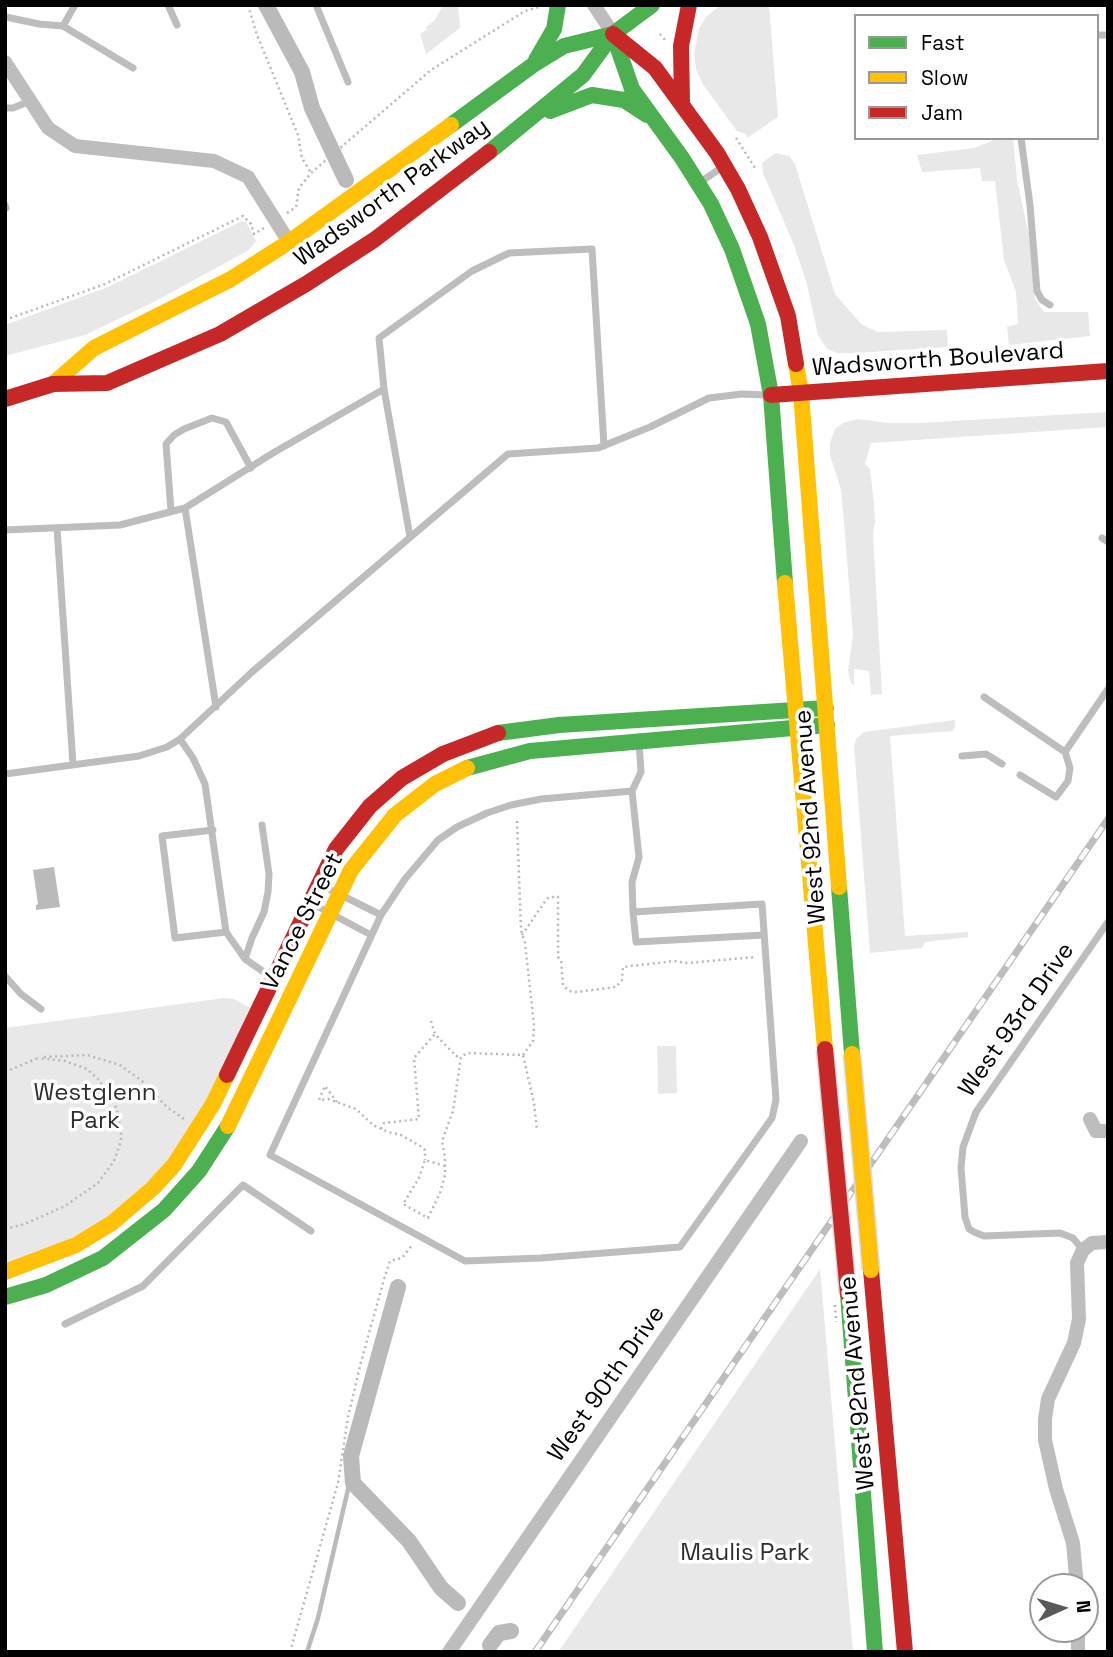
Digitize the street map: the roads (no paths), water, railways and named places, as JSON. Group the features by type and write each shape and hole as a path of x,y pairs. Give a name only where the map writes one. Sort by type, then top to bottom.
{"main road":[{"path":"533,65 554,29 558,5"},
{"name":"Wadsworth Parkway","path":"5,399 53,384 107,383 220,334 306,284 374,240 518,129 583,75 613,34 652,5"},
{"path":"682,104 681,46 690,5"},
{"name":"Wadsworth Parkway","path":"53,384 94,348 230,279 289,243 533,65 564,46 613,34"},
{"name":"West 92nd Avenue","path":"613,34 654,68 725,166 760,237 788,316 801,393 852,1054 905,1652"},
{"name":"West 92nd Avenue","path":"613,34 629,82 711,204 727,238 758,324 771,395 794,710 848,1294 875,1652"},
{"path":"518,129 564,104 592,95 624,100 653,119"},
{"name":"Wadsworth Boulevard","path":"771,395 1108,371"},
{"name":"Vance Street","path":"5,1272 76,1245 134,1205 174,1165 214,1104 336,849 370,806 421,766 479,739 527,727 826,708"},
{"name":"Vance Street","path":"5,1297 46,1285 103,1258 164,1210 199,1171 227,1129 351,870 395,816 435,784 458,771 503,755 827,725"}],"street":[{"name":"West 92nd Avenue","path":"594,5 613,34"},
{"path":"5,62 48,128 75,146 214,161 248,177 289,243"},
{"path":"1090,1119 1096,1132 1108,1131"},
{"name":"West 90th Drive","path":"449,1652 801,1141"},
{"path":"1076,1573 1073,1543 1056,1489 1045,1440 1045,1419 1048,1399 1074,1343 1079,1319 1077,1264 1088,1247 1108,1242"}],"lane":[{"path":"63,26 75,5"},
{"path":"169,5 177,25"},
{"path":"316,5 348,82"},
{"path":"6,16 39,24 63,26 133,68"},
{"path":"5,108 13,108 30,101"},
{"path":"1021,140 1037,291 1042,300 1050,304"},
{"path":"698,184 725,166"},
{"path":"410,537 384,389 379,338 472,271 509,253 592,249 604,446"},
{"path":"5,530 120,525 186,508 384,389"},
{"path":"5,774 139,755 167,747 180,740 251,672 508,454 598,448 650,428 709,398 742,394 771,395"},
{"path":"171,511 166,444 184,429 212,418 226,422 251,468"},
{"path":"186,508 216,707"},
{"path":"57,528 73,765"},
{"path":"1065,752 1108,689"},
{"path":"984,697 1065,752 1070,768 1068,781 1056,797 1020,775"},
{"path":"180,740 193,758 205,784 226,932 245,959 272,978"},
{"path":"639,742 641,772 632,791 639,857 632,882 636,942 764,935"},
{"path":"962,756 986,754 1002,764"},
{"path":"632,791 541,799 487,813 457,827 438,840 420,859 381,915 270,1155 465,1261 680,1247 772,1118 776,1100 762,904 633,912"},
{"path":"245,959 264,912 268,892 269,874 262,825"},
{"path":"213,830 162,836 175,938 226,932"},
{"path":"318,884 381,915"},
{"path":"309,902 371,935"},
{"name":"West 93rd Drive","path":"1088,1247 1060,1233 984,1236 974,1232 965,1217 961,1168 963,1147 976,1112 1108,922"},
{"path":"5,976 41,1010"},
{"path":"65,1324 143,1286 243,1185 311,1231"}],"waterway":[{"path":"266,5 302,72 312,108 346,180"},
{"path":"398,1287 351,1456 353,1483 409,1541 441,1588 458,1603"},
{"path":"307,1652 318,1618 349,1485"},
{"path":"490,1645 499,1633 511,1631"}],"railway":[{"path":"535,1652 1108,819"}],"park label":[{"name":"Westglenn Park","path":"95,1107"},
{"name":"Maulis Park","path":"745,1553"}]}
